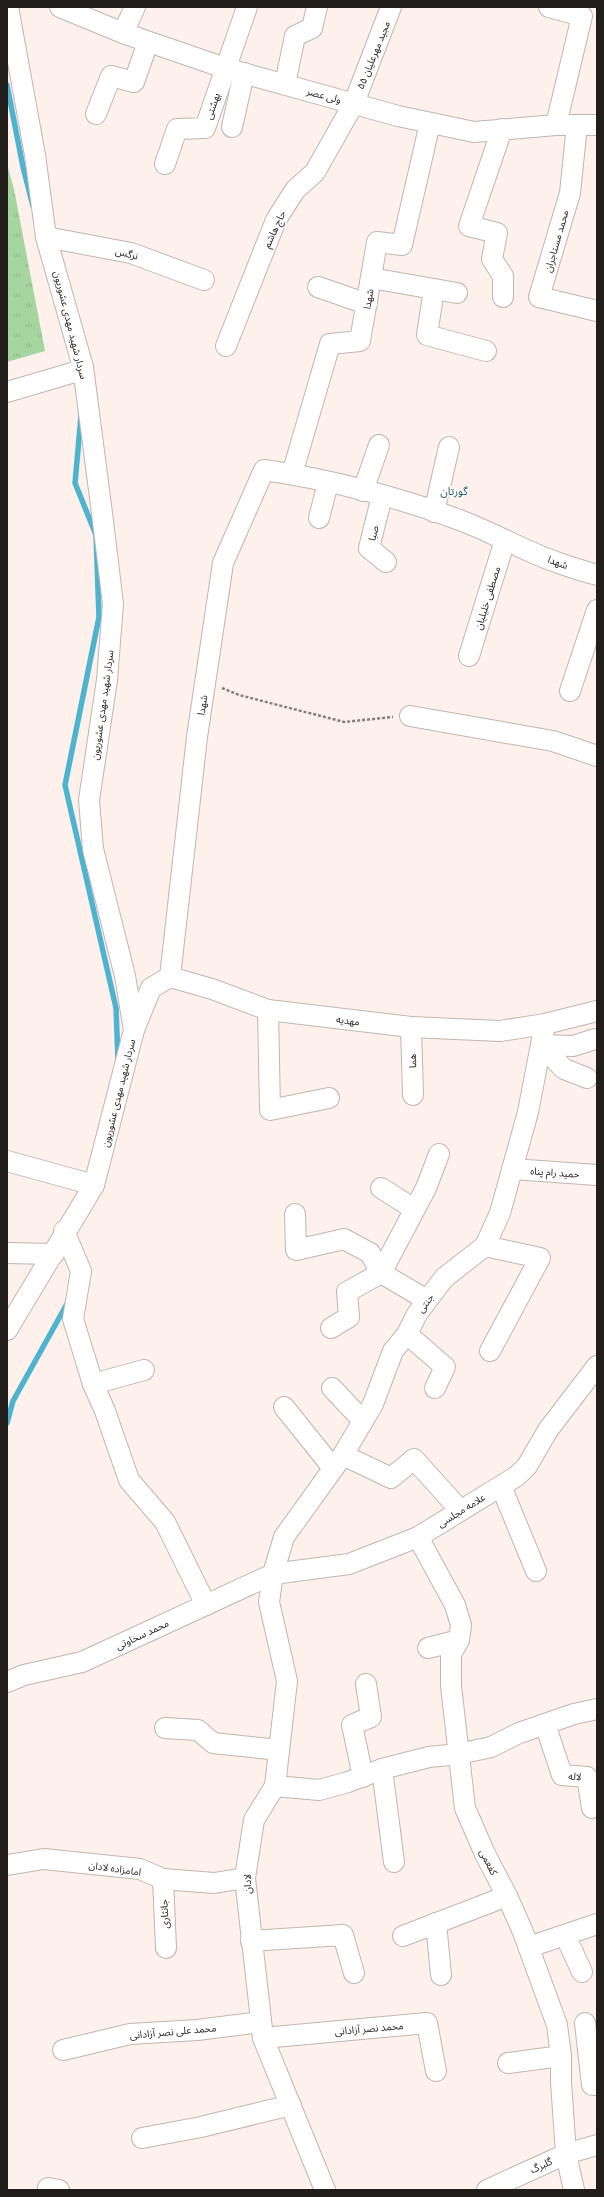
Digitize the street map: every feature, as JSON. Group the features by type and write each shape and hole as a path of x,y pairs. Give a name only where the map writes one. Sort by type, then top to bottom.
{"street":[{"name":"سردار شهید مهدی عشوریون","path":"7,1330 54,1254 64,1231 94,1185 134,1030 125,976 93,849 89,800 107,680 113,604 84,367 46,237 35,155 8,7"},
{"name":"ولی عصر","path":"60,7 123,33 234,71 398,116 474,132 556,125 597,125"},
{"path":"123,33 135,7"},
{"path":"232,128 234,71 247,7"},
{"path":"285,84 296,36 312,28 317,7"},
{"name":"۵۵ مجید مهرعلیان","path":"354,103 391,7"},
{"path":"549,7 582,16 556,125"},
{"path":"96,114 111,76 134,82 148,42"},
{"name":"بهشتی","path":"165,164 178,129 204,128 234,71"},
{"name":"حاج هاشم","path":"226,346 276,220 295,190 315,172 354,103"},
{"name":"شهدا","path":"292,474 330,344 360,341 377,242 402,245 430,123"},
{"name":"محمد مستاجران","path":"577,125 570,193 539,297 597,311"},
{"path":"502,129 470,226 497,233 492,260 503,276 503,297"},
{"name":"نرگس","path":"46,237 130,253 204,280"},
{"path":"371,278 457,293"},
{"path":"318,287 367,304"},
{"path":"434,289 427,335 486,351"},
{"path":"7,392 75,372 84,367"},
{"path":"363,491 379,445"},
{"path":"434,512 449,447"},
{"name":"شهدا","path":"170,977 197,737 223,563 264,470 292,474 363,491 434,512 461,521 556,562 597,575"},
{"path":"319,518 328,483"},
{"name":"صبا","path":"382,496 369,548 386,562"},
{"name":"مصطفی خلیلیان","path":"469,656 505,540"},
{"path":"570,691 597,610"},
{"path":"410,716 553,741 597,756"},
{"path":"134,1030 151,988 170,977"},
{"name":"مهدیه","path":"170,977 212,989 268,1010 411,1027 500,1031 545,1024 597,1011"},
{"path":"268,1010 270,1110 329,1098"},
{"name":"جنتی","path":"273,1574 284,1537 338,1461 373,1404 393,1350 407,1334 417,1314 444,1278 485,1246 500,1213 528,1112 545,1024"},
{"name":"هما","path":"411,1027 413,1095"},
{"path":"541,1044 573,1046 595,1039"},
{"path":"541,1044 564,1069 587,1078"},
{"path":"331,1328 349,1318 347,1292 381,1273 426,1188 439,1154"},
{"path":"7,1161 94,1185"},
{"name":"حمید رام پناه","path":"512,1169 597,1175"},
{"path":"381,1188 414,1209"},
{"path":"295,1214 296,1250 344,1239 370,1253 381,1273 427,1300"},
{"path":"64,1231 81,1271 73,1319 92,1384 105,1412 129,1480 165,1522 206,1605"},
{"path":"485,1246 540,1258 490,1350"},
{"path":"7,1253 54,1254"},
{"path":"407,1334 445,1367 435,1388"},
{"name":"علامه مجلسی","path":"273,1574 350,1564 418,1537 501,1486 527,1466 548,1430 597,1366"},
{"path":"92,1384 144,1370"},
{"path":"332,1388 363,1421"},
{"path":"284,1407 338,1461 391,1478 414,1459 460,1510"},
{"path":"501,1486 536,1571"},
{"name":"کفعمی","path":"418,1537 455,1606 461,1625 459,1640 451,1654 451,1686 465,1808 485,1854 507,1896 529,1947 557,2025 561,2056 561,2082 566,2154 574,2190"},
{"name":"محمد سخاوتی","path":"7,1682 24,1675 82,1662 273,1574"},
{"name":"لادان","path":"273,1574 269,1602 287,1681 275,1786 254,1820 245,1878 262,2030 325,2190"},
{"path":"428,1648 459,1640"},
{"path":"363,1777 352,1725 371,1717 366,1684"},
{"path":"275,1786 319,1790 363,1777 382,1769 429,1757 460,1754 491,1747 519,1733 574,1714 597,1709"},
{"name":"لاله","path":"545,1724 562,1775 587,1777 592,1808"},
{"path":"165,1728 198,1730 213,1743 279,1750"},
{"path":"382,1769 394,1862"},
{"name":"امامزاده لادان","path":"7,1865 44,1860 140,1869 163,1879 214,1882 245,1878"},
{"name":"جانثاری","path":"163,1879 166,1948"},
{"path":"403,1936 507,1896"},
{"path":"436,1923 441,1975"},
{"path":"529,1947 597,1924"},
{"path":"251,1941 343,1935 354,1973"},
{"path":"565,1935 582,1972"},
{"path":"557,2025 591,2022 592,2085 597,2084"},
{"name":"محمد نصر آزادانی","path":"262,2030 427,2023 436,2071"},
{"name":"محمد علی نصر آزادانی","path":"63,2050 130,2034 197,2030 262,2030"},
{"path":"508,2063 561,2056"},
{"path":"142,2138 201,2127 291,2105"},
{"name":"گلبرگ","path":"487,2190 566,2154 597,2145"}],"path":[{"path":"205,681 239,695 344,722 410,716"}],"green space":[{"path":"7,164 14,189 45,351 7,362"}],"waterway":[{"path":"7,85 23,167 33,206"},
{"path":"81,416 75,483 96,535 99,617 65,785 116,1008 118,1060"},
{"path":"7,1423 13,1401 68,1302"}],"district":[{"name":"گورتان","path":"454,491"}]}
